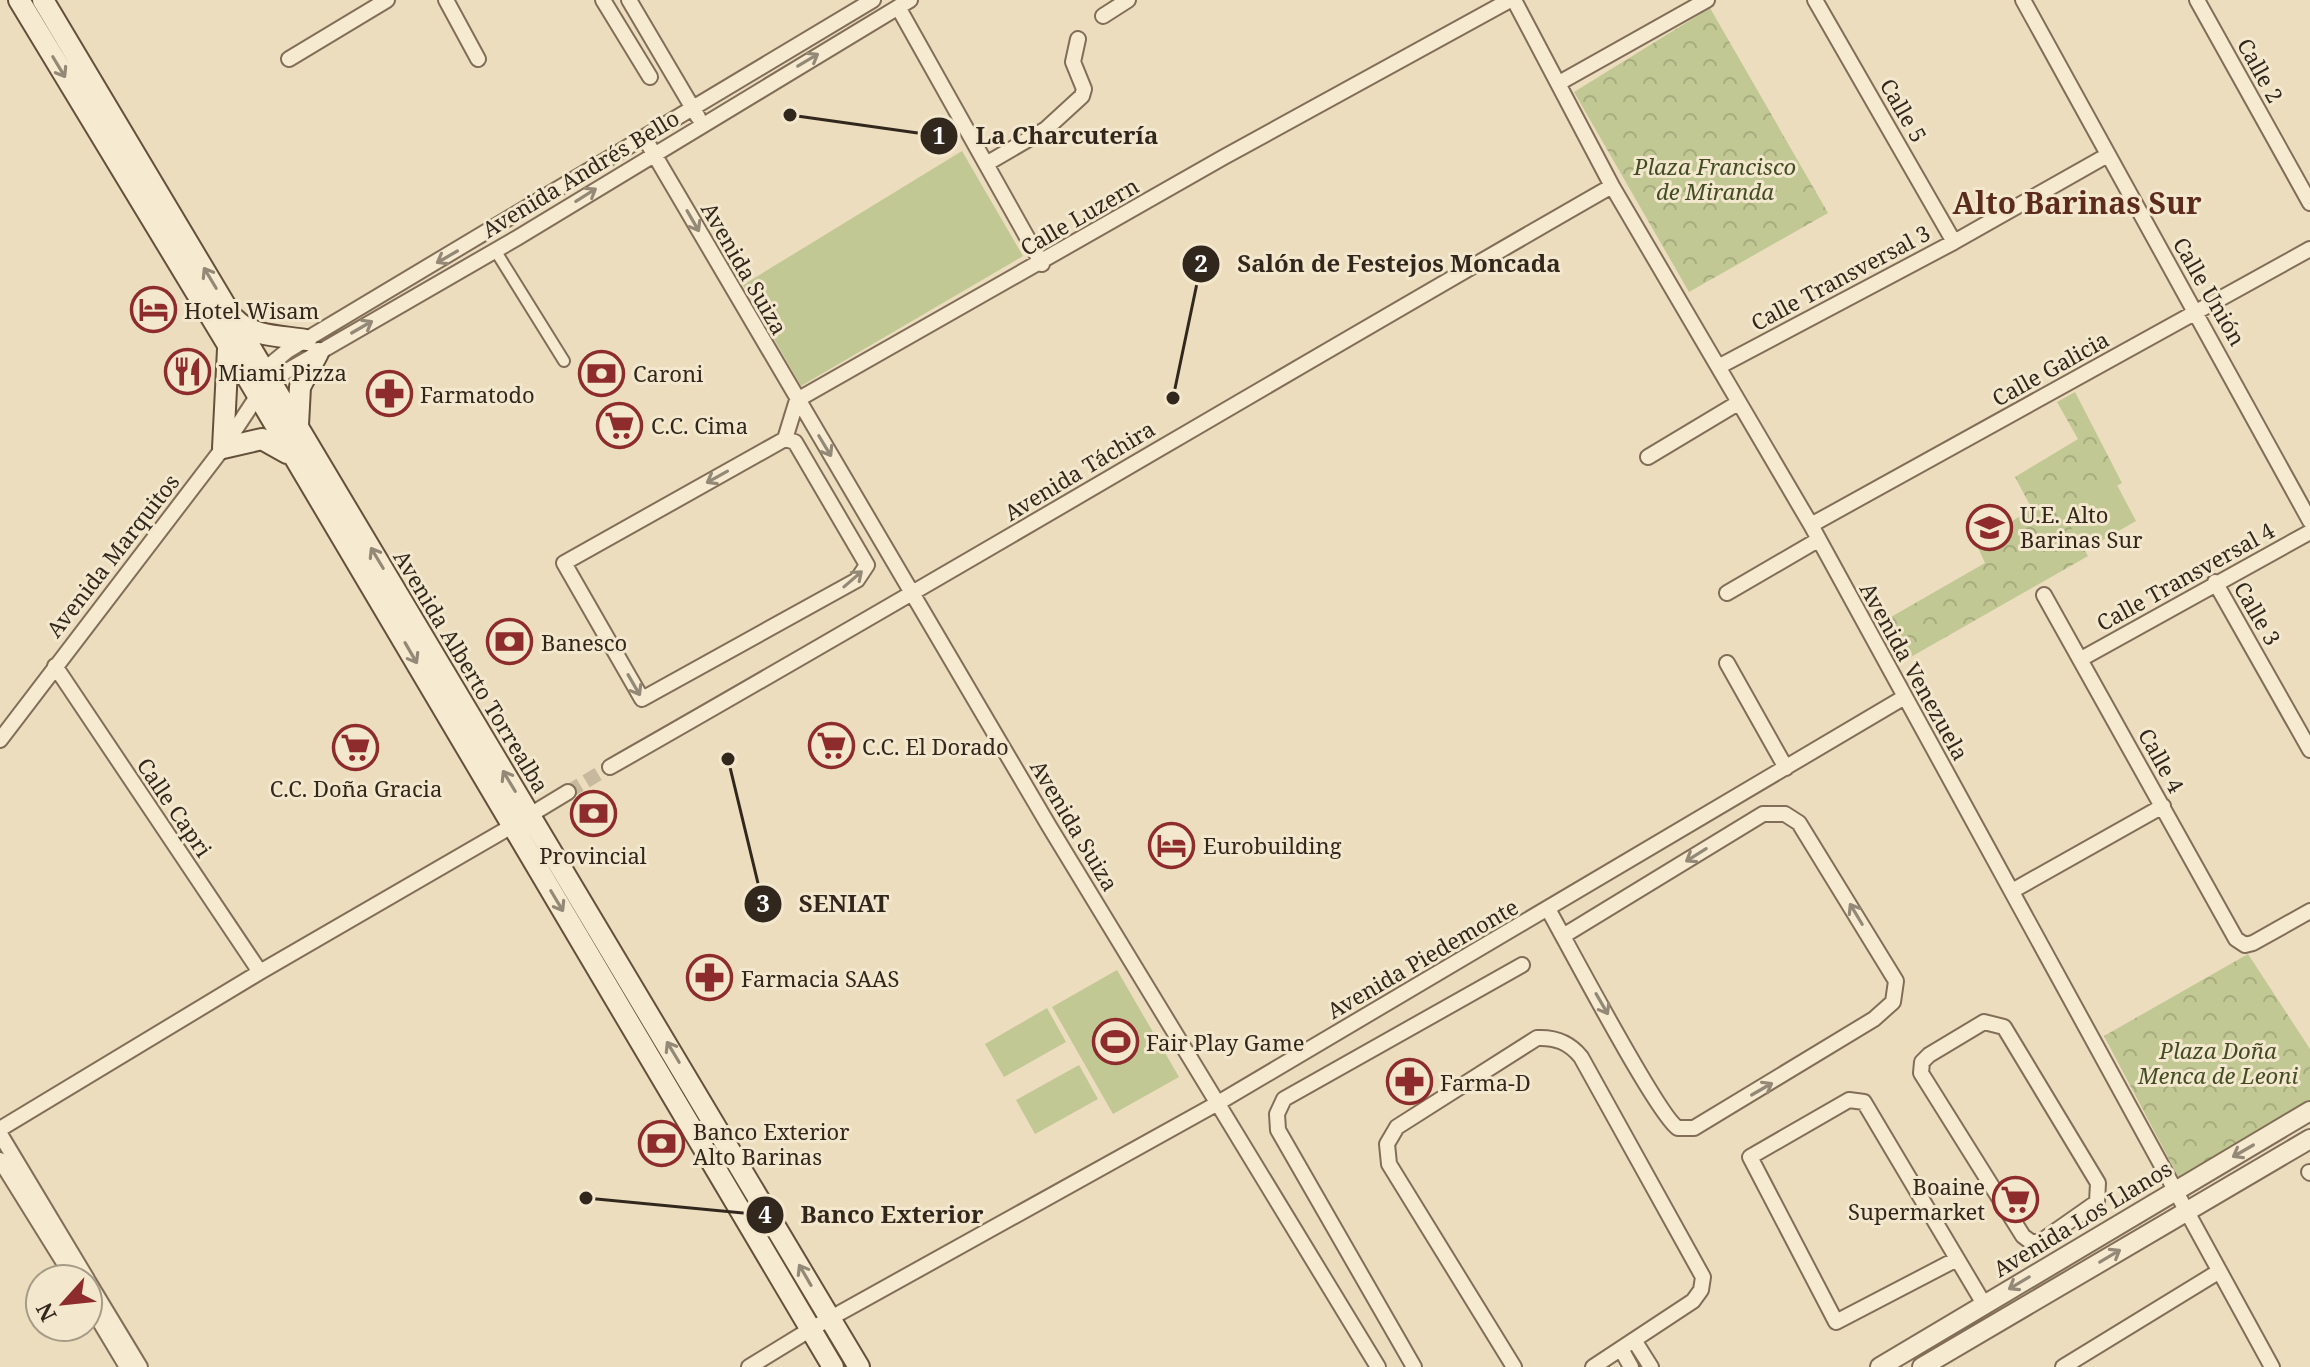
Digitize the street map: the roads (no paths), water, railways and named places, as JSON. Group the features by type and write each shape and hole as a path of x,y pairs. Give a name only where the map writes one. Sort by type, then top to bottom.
{"main road":[{"name":"Avenida Alberto Torrealba","path":"19,0 228,345 298,425 833,1367"},
{"name":"Avenida Alberto Torrealba","path":"43,0 233,316 294,460 859,1367"},
{"path":"233,316 244,328 312,346 300,387 298,425"},
{"path":"228,345 223,448 262,439 278,446 294,460"}],"street":[{"path":"289,59 387,0"},
{"path":"446,0 478,59"},
{"path":"603,0 650,77"},
{"path":"629,0 666,67 704,124"},
{"name":"Avenida Andrés Bello","path":"260,383 312,346 644,137 873,0"},
{"path":"1103,16 1128,0"},
{"name":"Avenida Venezuela","path":"1512,0 1612,186 1811,525 2272,1367"},
{"name":"Calle Luzern","path":"797,400 1042,264 1224,157 1512,0"},
{"path":"1559,83 1707,0"},
{"name":"Calle 5","path":"1815,0 1954,242"},
{"name":"Calle Unión","path":"2023,0 2106,156 2197,311 2310,521"},
{"name":"Calle 2","path":"2197,0 2310,203"},
{"path":"904,3 986,164 1042,264"},
{"name":"Avenida Andrés Bello","path":"312,346 495,250 904,3"},
{"path":"986,164 1046,129 1082,96 1084,89 1073,62 1078,39"},
{"name":"Avenida Suiza","path":"644,137 1049,826 1378,1367"},
{"name":"Calle Transversal 3","path":"1720,366 1954,242 2106,156"},
{"name":"Avenida Táchira","path":"610,767 915,594 1229,406 1612,186"},
{"name":"Calle Galicia","path":"1811,525 2310,249"},
{"path":"495,250 564,361"},
{"name":"Avenida Marquitos","path":"0,740 223,448 260,383"},
{"path":"785,439 795,442 867,565 857,580 642,699 564,563 785,439 797,400"},
{"path":"1648,457 1738,403"},
{"name":"Calle Transversal 4","path":"2081,659 2310,532"},
{"path":"1727,593 1818,540"},
{"name":"Calle 3","path":"2215,582 2304,724 2310,750"},
{"name":"Calle 4","path":"2044,595 2236,939 2245,945 2310,911"},
{"path":"1727,663 1786,768"},
{"name":"Calle Capri","path":"55,666 260,972"},
{"name":"Avenida Piedemonte","path":"749,1367 811,1329 1218,1103 1903,698"},
{"path":"78,1263 0,1132 260,972 568,792"},
{"path":"2012,891 2163,806"},
{"path":"1548,909 1563,936 1664,1117 1683,1129 1694,1128 1778,1080 1874,1019 1888,1008 1895,995 1896,981 1799,823 1778,812 1763,814 1563,936"},
{"path":"1414,1367 1278,1130 1277,1114 1284,1099 1522,965"},
{"path":"1993,1022 2004,1027 2098,1183 2097,1202 2073,1221 2040,1242 2026,1240 1923,1079 1921,1067 1925,1058 1979,1024 1993,1022"},
{"path":"1514,1367 1389,1164 1387,1151 1397,1127 1537,1038 1564,1042 1581,1057 1702,1271 1701,1290 1693,1301 1593,1367"},
{"path":"1957,1259 1836,1322 1750,1157 1849,1100 1864,1102 1984,1304"},
{"name":"Avenida Los Llanos","path":"1880,1367 2310,1111"},
{"path":"1922,1367 2310,1139"},
{"path":"0,1160 64,1263"},
{"path":"2073,1221 2087,1243"},
{"path":"2063,1367 2218,1272"},
{"path":"104,1307 140,1367"},
{"path":"104,1329 127,1367"},
{"path":"1634,1340 1651,1367"},
{"path":"1621,1349 1631,1367"}],"tunnel":[{"path":"568,792 610,767"}],"place":[{"name":"La Charcutería","path":"790,115"},
{"name":"Hotel Wisam","path":"153,310"},
{"name":"Miami Pizza","path":"187,372"},
{"name":"Caroni","path":"602,373"},
{"name":"Farmatodo","path":"389,394"},
{"name":"Salón de Festejos Moncada","path":"1173,398"},
{"name":"C.C. Cima","path":"620,425"},
{"name":"U.E. Alto Barinas Sur","path":"1989,527"},
{"name":"Banesco","path":"510,642"},
{"name":"C.C. El Dorado","path":"831,746"},
{"name":"C.C. Doña Gracia","path":"356,747"},
{"name":"SENIAT","path":"728,759"},
{"name":"Provincial","path":"593,814"},
{"name":"Eurobuilding","path":"1172,845"},
{"name":"Farmacia SAAS","path":"710,978"},
{"name":"Fair Play Game","path":"1115,1042"},
{"name":"Farma-D","path":"1409,1082"},
{"name":"Banco Exterior Alto Barinas","path":"662,1144"},
{"name":"Banco Exterior","path":"586,1198"},
{"name":"Boaine Supermarket","path":"2016,1199"}],"district":[{"name":"Alto Barinas Sur","path":"2077,202"}],"park label":[{"name":"Plaza Francisco de Miranda","path":"1715,178"},
{"name":"Plaza Doña Menca de Leoni","path":"2218,1062"}]}
